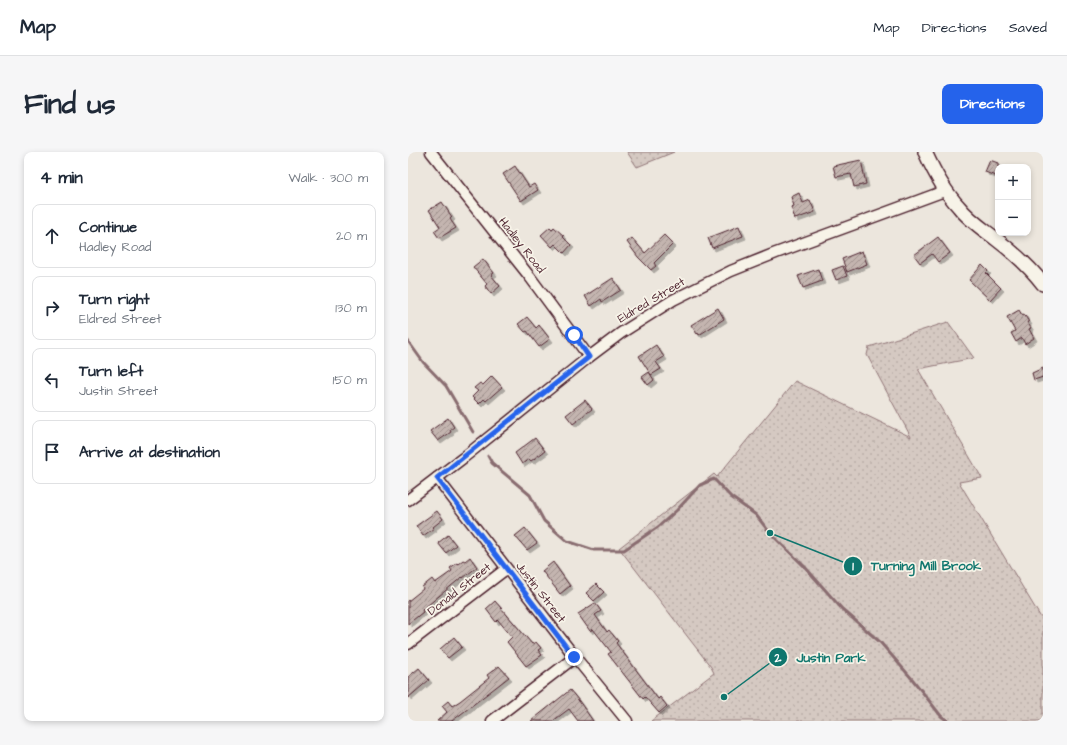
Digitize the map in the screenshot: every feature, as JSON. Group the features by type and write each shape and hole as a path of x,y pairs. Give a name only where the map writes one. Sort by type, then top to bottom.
{"main road":[{"path":"925,152 946,192 959,208 1022,262 1043,284"}],"street":[{"name":"Hadley Road","path":"431,152 530,277 589,357"},
{"name":"Eldred Street","path":"408,500 589,357 648,315 702,284 776,253 939,193 946,192"},
{"name":"Justin Street","path":"437,478 574,657 627,721"},
{"name":"Donald Street","path":"408,644 506,569"},
{"path":"492,721 574,657"}],"shaded area":[{"path":"627,152 674,152 637,167"},
{"path":"948,322 974,358 918,369 982,478 959,482 1043,621 1043,721 651,721 714,673 711,667 619,548 714,474 717,477 795,381 911,437 867,355 869,347"}],"building":[{"path":"861,160 866,184 854,187 851,174 836,177 833,166"},
{"path":"990,160 998,163 995,164 995,176 985,172"},
{"path":"515,166 529,187 534,184 538,190 521,201 503,174"},
{"path":"799,193 803,203 810,200 815,212 795,219 791,207 794,206 791,197"},
{"path":"442,202 452,217 450,219 456,228 439,238 434,231 440,227 429,210"},
{"path":"739,226 743,236 712,248 708,238"},
{"path":"550,227 552,229 554,227 571,245 564,253 555,244 552,247 541,235"},
{"path":"664,235 673,244 654,263 656,266 651,270 638,257 627,242 632,238 645,253"},
{"path":"938,237 950,253 938,262 932,254 920,263 914,255"},
{"path":"862,251 867,264 847,272 842,259"},
{"path":"483,259 494,273 491,275 500,286 491,294 485,286 487,284 473,267"},
{"path":"982,265 988,271 986,273 1001,288 990,300 969,280"},
{"path":"843,266 847,276 836,280 832,270"},
{"path":"818,269 822,281 803,288 798,276"},
{"path":"613,278 621,290 602,302 601,299 591,306 585,296"},
{"path":"718,308 724,319 699,335 698,333 697,334 691,325"},
{"path":"1019,310 1022,315 1024,314 1029,322 1027,322 1031,328 1029,329 1034,338 1025,344 1022,338 1016,342 1011,333 1015,331 1007,317"},
{"path":"527,317 536,328 539,325 550,339 539,347 527,331 525,332 518,324"},
{"path":"656,345 664,357 656,362 661,369 651,375 639,356"},
{"path":"1043,368 1043,377 1034,380 1032,373"},
{"path":"649,372 654,380 648,385 642,377"},
{"path":"492,376 502,387 486,401 484,399 479,404 472,397 478,391 474,388 480,383 483,385"},
{"path":"585,400 592,409 573,424 566,415"},
{"path":"448,418 454,427 450,430 451,432 438,441 430,431"},
{"path":"535,438 545,451 531,461 529,459 522,464 515,453"},
{"path":"437,511 443,519 423,536 416,526"},
{"path":"525,528 537,543 527,550 515,536"},
{"path":"448,535 456,545 446,553 438,543"},
{"path":"470,557 477,567 463,578 462,577 422,610 423,612 408,624 408,601 423,589 422,587 432,579 435,583 452,571 450,568"},
{"path":"553,562 570,586 560,594 542,571"},
{"path":"596,584 604,592 594,601 586,593"},
{"path":"495,601 532,644 536,642 541,648 538,650 542,655 526,666 507,642 512,637 498,620 496,622 486,609"},
{"path":"595,603 601,611 595,615 607,632 609,630 618,641 616,643 658,699 660,697 667,706 659,713 645,697 643,699 608,654 611,652 593,629 590,631 578,614"},
{"path":"454,637 462,647 448,658 440,649"},
{"path":"499,666 509,677 452,721 437,721 447,712 442,706 448,701 452,706 460,701 489,678 487,675"},
{"path":"419,668 429,680 408,698 408,677"},
{"path":"570,690 593,721 578,721 569,709 553,721 531,721"}],"waterway":[{"path":"408,341 423,362 446,386 473,432"},
{"path":"488,456 492,463 530,495 544,521 567,541 594,550 624,550 658,527 677,510 700,485 714,479 731,497 756,515 770,533 805,567 842,609 880,642 913,680 941,716 948,721"}],"place":[{"name":"Turning Mill Brook","path":"770,533"},
{"name":"Justin Park","path":"724,697"}],"route":[{"path":"574,335 589,357 437,478 574,657"}]}
